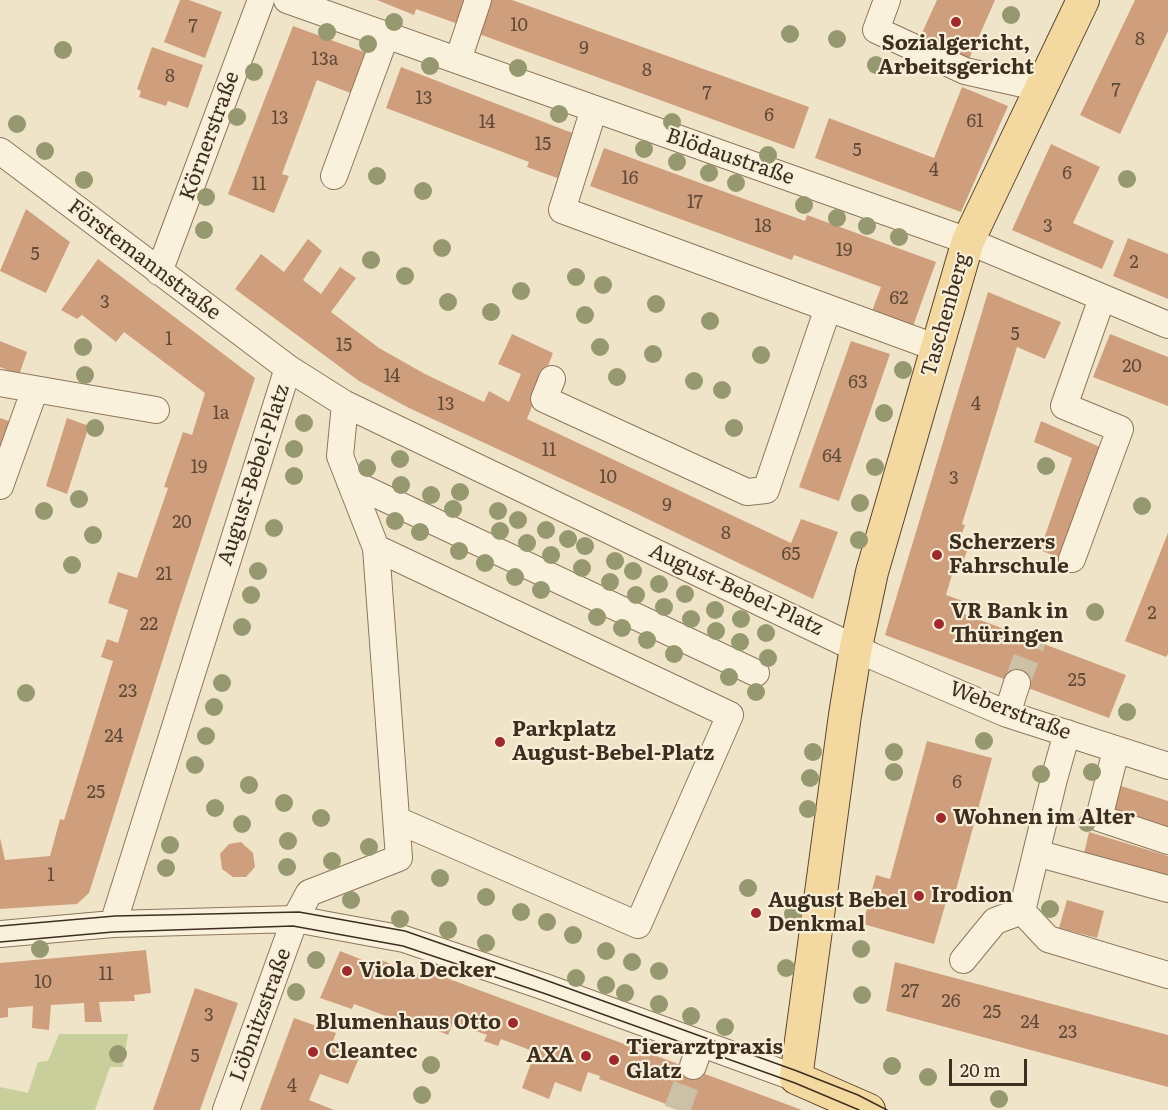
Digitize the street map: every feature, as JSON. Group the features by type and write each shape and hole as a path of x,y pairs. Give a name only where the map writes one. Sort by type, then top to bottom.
{"main road":[{"name":"Taschenberg","path":"856,647 872,572 968,241 1083,0"},
{"path":"856,647 796,1078 869,1110"},
{"path":"883,1110 893,1110"}],"street":[{"name":"Körnerstraße","path":"159,272 261,0"},
{"name":"Blödaustraße","path":"287,0 968,241 1168,325"},
{"path":"458,60 478,0"},
{"path":"887,0 876,30 965,72 1041,88"},
{"path":"334,176 386,35"},
{"path":"594,109 562,210 937,348"},
{"name":"Förstemannstraße","path":"0,152 288,368"},
{"path":"1072,559 1120,429 1064,406 1102,297"},
{"path":"552,379 544,399 747,492 766,490 828,308"},
{"name":"August-Bebel-Platz","path":"113,924 288,368 345,404 856,647"},
{"path":"0,383 156,410"},
{"path":"0,486 35,389"},
{"path":"345,404 340,456 376,548 397,820 638,925 730,715 376,548"},
{"path":"350,482 756,673"},
{"name":"Weberstraße","path":"856,647 1007,714 1116,750 1166,761"},
{"path":"1007,714 1017,683"},
{"path":"1022,912 1067,733"},
{"path":"1116,750 1099,818 1168,841"},
{"name":"Löbnitzstraße","path":"226,1110 295,919 309,893 399,858 397,820"},
{"path":"1036,853 1168,889"},
{"path":"963,960 994,921 1022,912"},
{"path":"1022,912 1048,939 1168,975"},
{"path":"0,934 113,924 295,919 404,939 545,987 697,1055 796,1078"}],"green space":[{"path":"59,1034 128,1034 123,1067 110,1067 95,1110 0,1110 0,1087 28,1093 38,1062 48,1061"}],"building":[{"path":"180,0 189,0 222,12 205,58 164,42"},
{"path":"377,0 466,0 458,24 416,9 414,15"},
{"path":"491,0 512,0 809,107 794,149 479,34"},
{"name":"Sozialgericht, Arbeitsgericht","path":"937,0 995,0 966,66 917,44"},
{"path":"1135,0 1168,0 1168,31 1120,134 1080,115"},
{"path":"293,26 372,55 358,96 317,80 282,174 289,176 274,213 228,194"},
{"path":"152,47 203,65 188,108 168,101 166,106 139,97 141,91 137,89"},
{"path":"401,67 575,134 560,179 527,167 529,162 386,108"},
{"path":"962,87 1008,106 961,212 815,158 829,118 934,158"},
{"path":"1051,144 1100,167 1073,223 1114,241 1102,269 1012,230"},
{"path":"604,148 805,221 807,215 936,262 913,326 872,311 881,287 794,255 792,260 590,186"},
{"path":"26,209 70,242 46,293 0,271"},
{"path":"1128,238 1168,254 1168,299 1113,276"},
{"path":"308,239 322,251 303,280 321,294 340,267 356,278 331,312 379,348 425,374 484,402 489,391 509,402 521,374 498,364 512,334 553,353 527,419 791,543 801,519 838,532 813,599 629,510 409,408 359,381 235,289 261,254 284,272"},
{"path":"98,259 255,378 89,893 77,904 0,909 0,838 5,860 50,856 60,819 64,820 113,661 101,657 107,639 118,643 128,610 108,603 118,572 137,578 168,488 164,487 183,432 192,435 205,393 124,332 116,342 82,315 77,319 61,310"},
{"path":"988,292 1061,322 1045,359 1017,347 962,524 965,525 960,539 970,543 960,570 954,568 946,595 963,601 959,612 1126,675 1109,718 885,635"},
{"path":"1110,334 1168,357 1168,406 1093,377"},
{"path":"0,341 27,352 19,375 0,367"},
{"path":"851,341 890,354 839,501 799,487"},
{"path":"0,418 14,423 0,461"},
{"path":"67,418 89,426 67,494 46,486"},
{"path":"1041,421 1100,447 1060,558 1040,550 1072,458 1034,442"},
{"path":"1168,533 1168,654 1166,657 1125,641"},
{"name":"Wohnen im Alter","path":"927,741 992,758 954,897 948,895 934,944 863,924 876,875 890,879"},
{"path":"1115,784 1168,801 1168,827 1108,809"},
{"path":"1089,832 1168,856 1168,882 1083,858"},
{"path":"241,842 253,853 255,867 246,877 233,877 222,869 220,854 229,844"},
{"path":"1067,900 1104,911 1097,938 1059,928"},
{"path":"146,950 151,993 134,995 135,1001 99,1002 102,1022 85,1022 84,1003 51,1005 49,1030 32,1028 33,1006 8,1008 8,1017 0,1018 0,963"},
{"path":"340,951 378,966 381,960 422,976 425,970 802,1110 682,1110 599,1079 600,1076 588,1072 581,1092 555,1082 549,1099 522,1088 535,1052 501,1039 498,1046 484,1041 487,1035 453,1023 448,1035 409,1019 407,1024 354,1004 352,1009 320,998"},
{"path":"895,962 1168,1035 1168,1087 886,1011"},
{"path":"195,988 238,1003 200,1110 153,1110"},
{"path":"294,1018 336,1033 331,1046 359,1058 348,1084 320,1074 309,1100 334,1110 260,1110"}],"tunnel":[{"path":"1017,683 1033,640"},
{"path":"677,1110 693,1066"}],"tram line":[{"path":"0,926 115,916 299,912 405,931 797,1071 858,1095 887,1110"},
{"path":"0,942 113,932 293,926 403,946 546,994 795,1083 859,1110"}],"place":[{"name":"Sozialgericht, Arbeitsgericht","path":"956,22"},
{"name":"Scherzers Fahrschule","path":"937,555"},
{"name":"VR Bank in Thüringen","path":"939,624"},
{"name":"Parkplatz August-Bebel-Platz","path":"500,742"},
{"name":"Wohnen im Alter","path":"941,818"},
{"name":"Irodion","path":"919,896"},
{"name":"August Bebel Denkmal","path":"756,913"},
{"name":"Viola Decker","path":"347,971"},
{"name":"Blumenhaus Otto","path":"513,1023"},
{"name":"Cleantec","path":"313,1052"},
{"name":"AXA","path":"586,1056"},
{"name":"Tierarztpraxis Glatz","path":"614,1060"}]}
